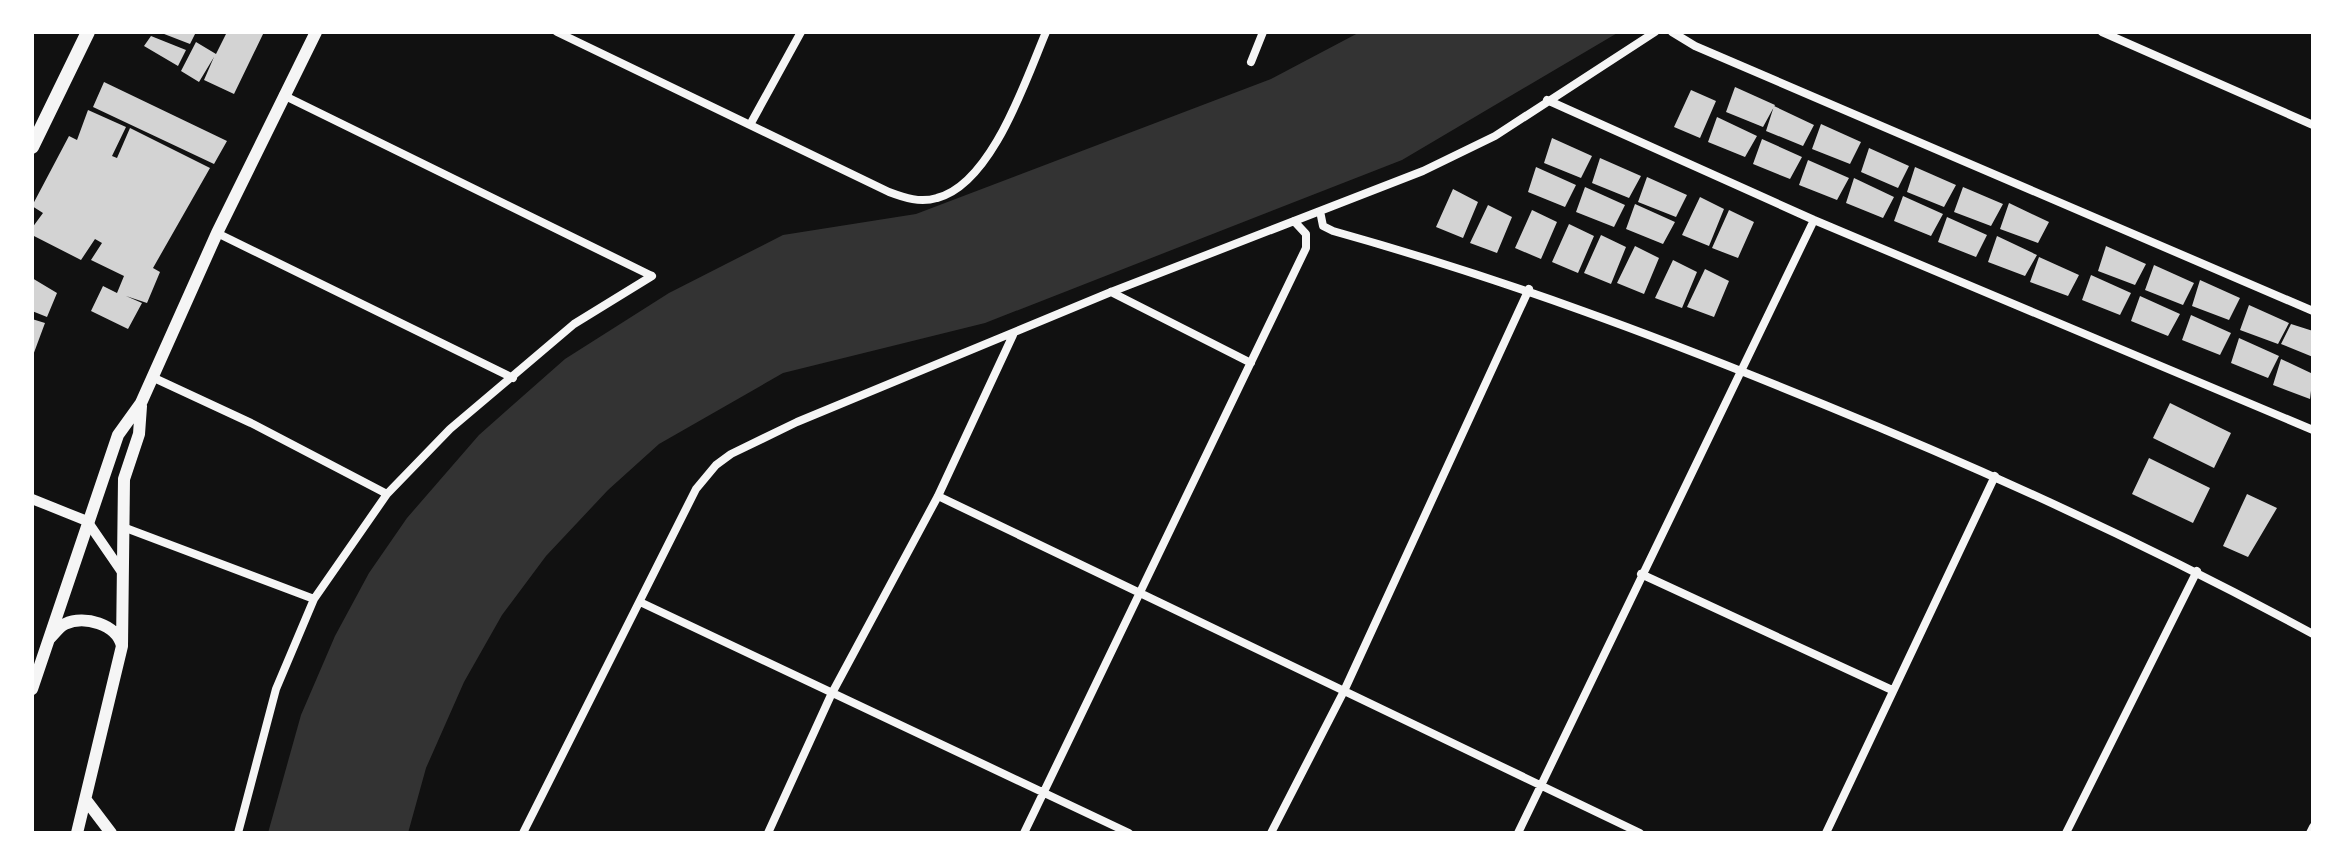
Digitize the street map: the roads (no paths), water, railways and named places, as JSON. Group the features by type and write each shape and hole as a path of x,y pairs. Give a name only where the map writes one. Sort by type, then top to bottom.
{"main road":[{"path":"32,147 88,32"},
{"path":"32,689 118,435 141,403 217,233 316,32"},
{"path":"77,833 122,646 124,479 139,434 141,403"},
{"path":"49,639 69,623 88,621 112,630 122,646"},
{"path":"86,800 111,833"}],"street":[{"path":"557,32 574,36 889,192 915,200 937,199 959,188 984,161 1004,127 1046,32"},
{"path":"751,123 801,32"},
{"path":"1251,62 1263,32"},
{"path":"523,833 696,489 716,465 731,454 797,422 1111,292 1320,211 1466,150 1495,136 1655,32"},
{"path":"1672,32 1695,46 2313,311"},
{"path":"2105,33 2313,125"},
{"path":"238,833 276,689 314,599 387,494 450,429 574,324 652,276 283,95"},
{"path":"1547,100 1814,220 2313,430"},
{"path":"1320,211 1323,226 1333,231 1529,289 1741,370 1995,476 2197,571 2313,634"},
{"path":"1518,833 1814,220"},
{"path":"1024,833 1306,248 1306,234 1294,221"},
{"path":"217,233 513,378"},
{"path":"1271,833 1344,691 1529,289"},
{"path":"1111,292 1251,363"},
{"path":"768,833 831,695 938,496 1014,334"},
{"path":"152,377 251,423 387,494"},
{"path":"1826,833 1995,476"},
{"path":"938,496 1640,833"},
{"path":"32,499 87,521 124,576"},
{"path":"123,527 314,599"},
{"path":"2066,833 2197,571"},
{"path":"1641,574 1892,690"},
{"path":"640,602 831,695 1129,833"},
{"path":"2310,833 2313,827"}]}
